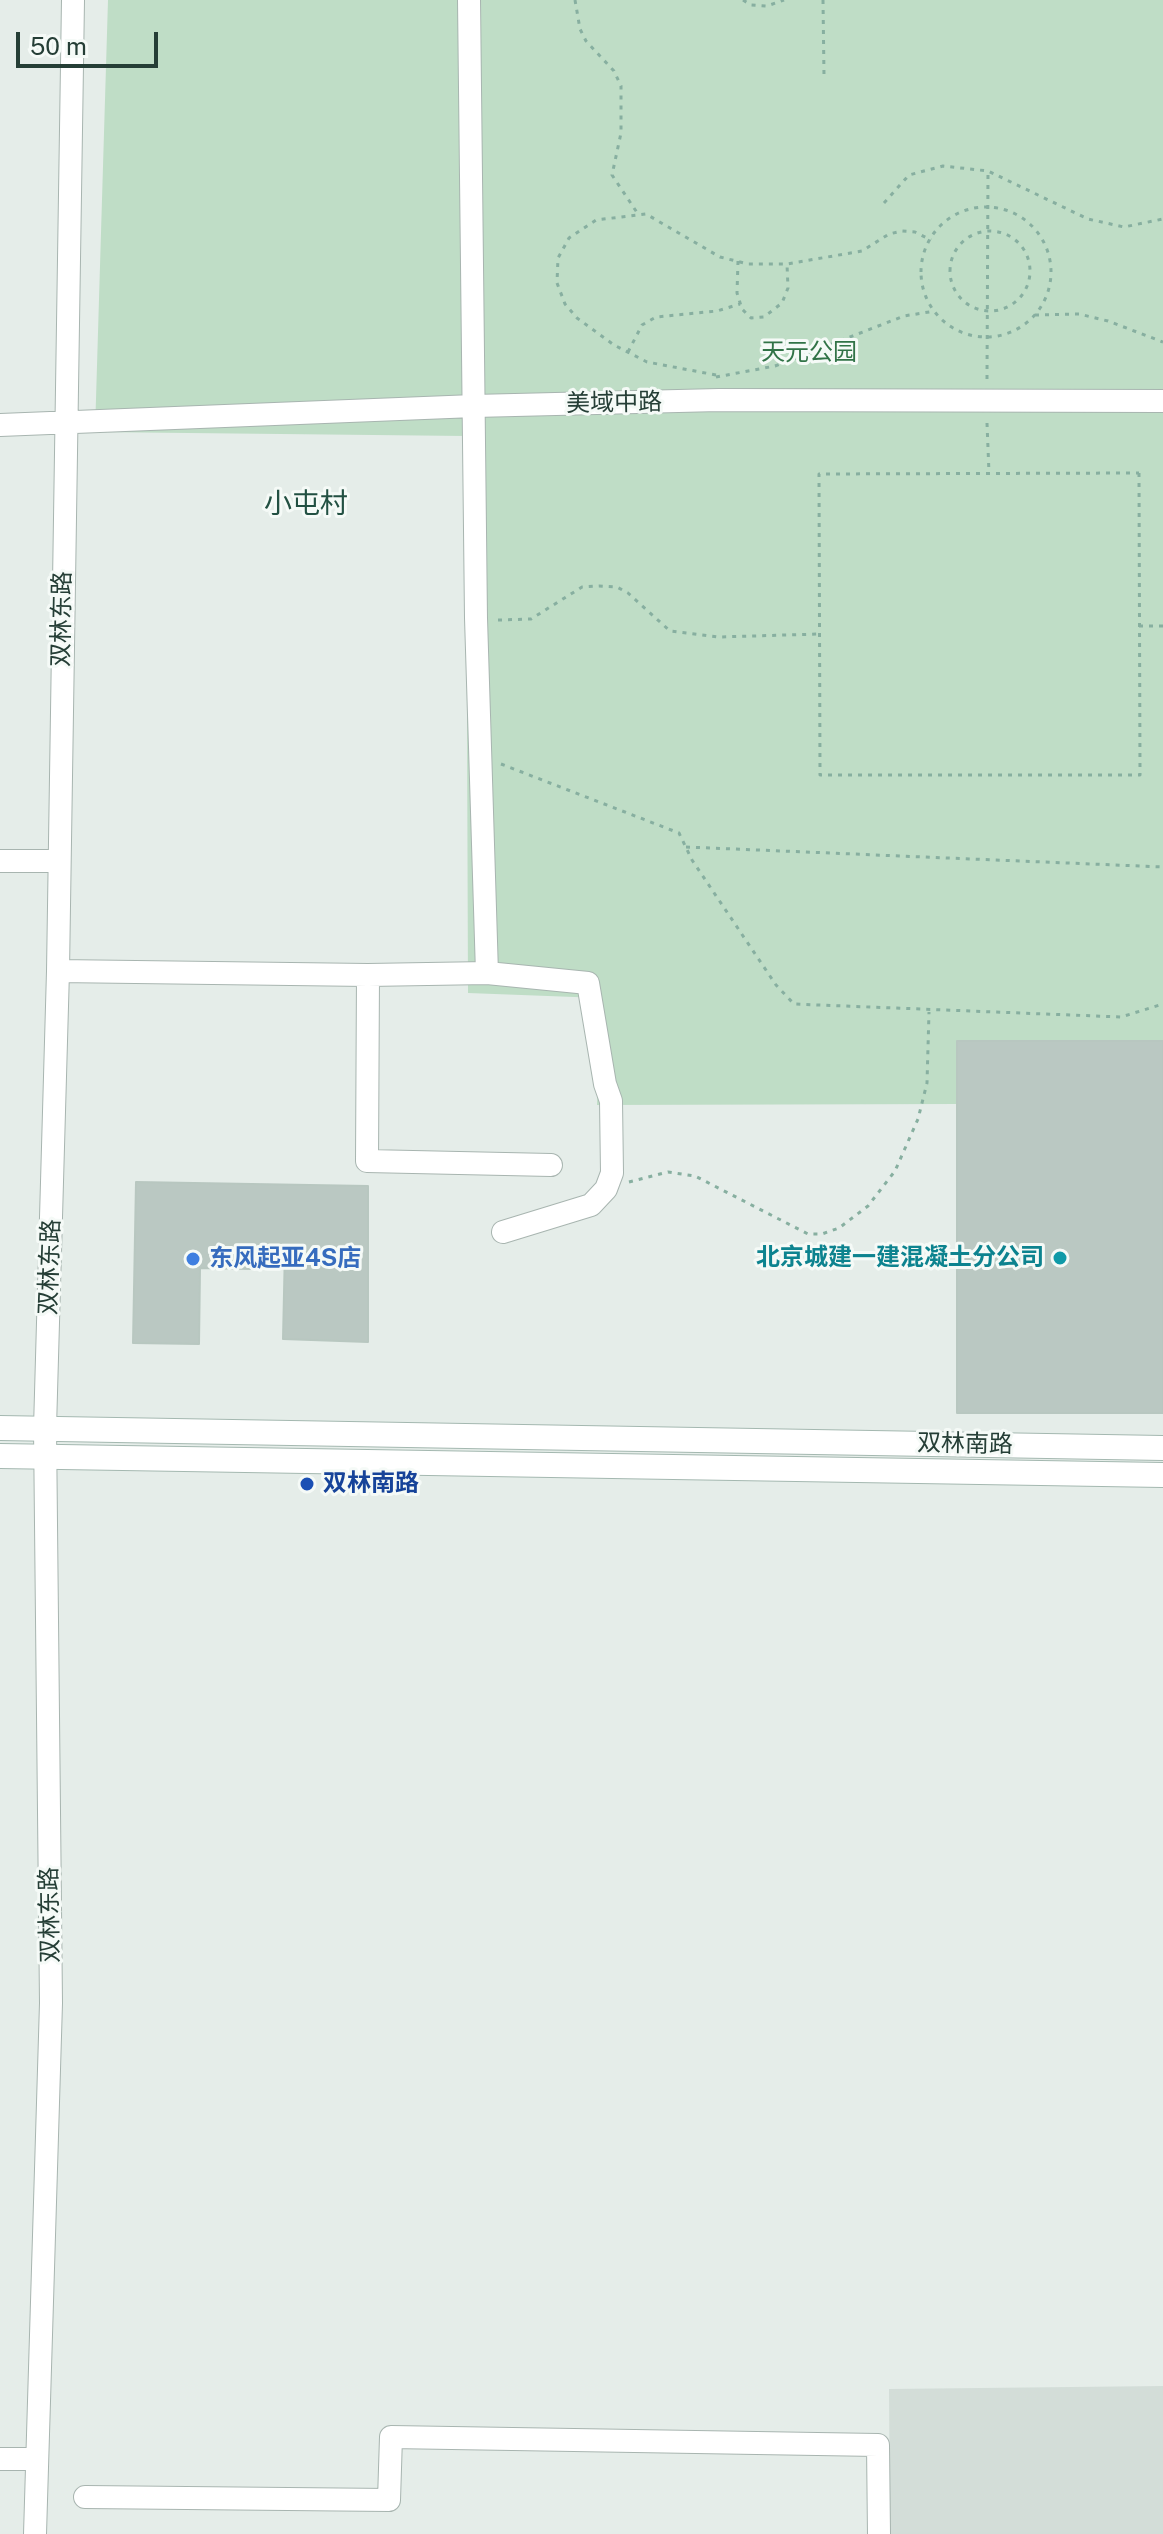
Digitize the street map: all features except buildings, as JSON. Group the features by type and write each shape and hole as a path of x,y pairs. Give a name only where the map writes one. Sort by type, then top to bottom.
{"street":[{"name":"双林东路","path":"35,2534 51,2003 45,1428 58,971 73,0"},
{"path":"469,0 476,618 487,973"},
{"name":"美域中路","path":"0,425 474,406 719,400 1163,401"},
{"path":"0,861 59,861"},
{"path":"58,971 368,975 487,973 588,983 605,1084 611,1101 612,1173 606,1189 591,1205 503,1232"},
{"path":"368,975 367,1161 551,1165"},
{"name":"双林南路","path":"0,1428 1163,1448"},
{"name":"双林南路","path":"0,1456 1163,1475"},
{"path":"85,2497 389,2500 391,2437 878,2445 879,2534"},
{"path":"0,2459 36,2459"}],"path":[{"path":"575,0 580,29 614,71 621,86 621,133 612,175 638,214"},
{"path":"743,0 759,6 784,0"},
{"path":"823,0 824,76"},
{"path":"884,203 909,175 943,166 988,171 1088,219 1124,227 1163,219"},
{"path":"988,171 989,473"},
{"path":"988,208 1013,213 1030,224 1044,242 1051,263 1050,286 1035,315 1007,334 988,337 962,333 935,311 922,286 921,266 931,240 954,216 973,209 988,208"},
{"path":"931,240 915,232 902,231 889,234 862,251 787,264 738,261 720,257 646,214 638,214 596,220 569,238 558,258 557,283 565,304 594,332 628,352 669,368 716,375 775,366 904,316 935,311"},
{"path":"988,231 1011,236 1021,244 1031,267 1030,281 1015,304 988,312 963,301 950,277 955,252 962,242 988,231"},
{"path":"738,261 737,293 740,304 751,318 764,317 782,303 788,288 787,264"},
{"path":"628,352 642,325 656,317 717,311 740,304"},
{"path":"1035,315 1079,314 1108,321 1163,342"},
{"path":"716,375 719,400"},
{"path":"1139,473 1139,626 1140,775 820,775 819,474 1139,473"},
{"path":"476,618 531,619 582,587 599,586 617,587 628,593 670,631 719,637 819,634"},
{"path":"1139,626 1163,626"},
{"path":"479,755 679,833 776,985 794,1004 929,1012 1121,1017 1163,1004"},
{"path":"686,847 1163,867"},
{"path":"606,1189 668,1172 695,1176 720,1186 808,1234 822,1234 839,1228 868,1206 895,1171 918,1119 927,1083 929,1012"}],"shaded area":[{"path":"1163,2386 1163,2534 890,2534 889,2389"}],"green space":[{"name":"天元公园","path":"108,0 1163,0 1163,1041 957,1041 957,1104 597,1105 601,998 468,993 466,436 95,432"}],"place":[{"name":"北京城建一建混凝土分公司","path":"1060,1258"},
{"name":"东风起亚4S店","path":"193,1259"},
{"name":"双林南路","path":"307,1484"}],"district":[{"name":"小屯村","path":"306,504"}]}
